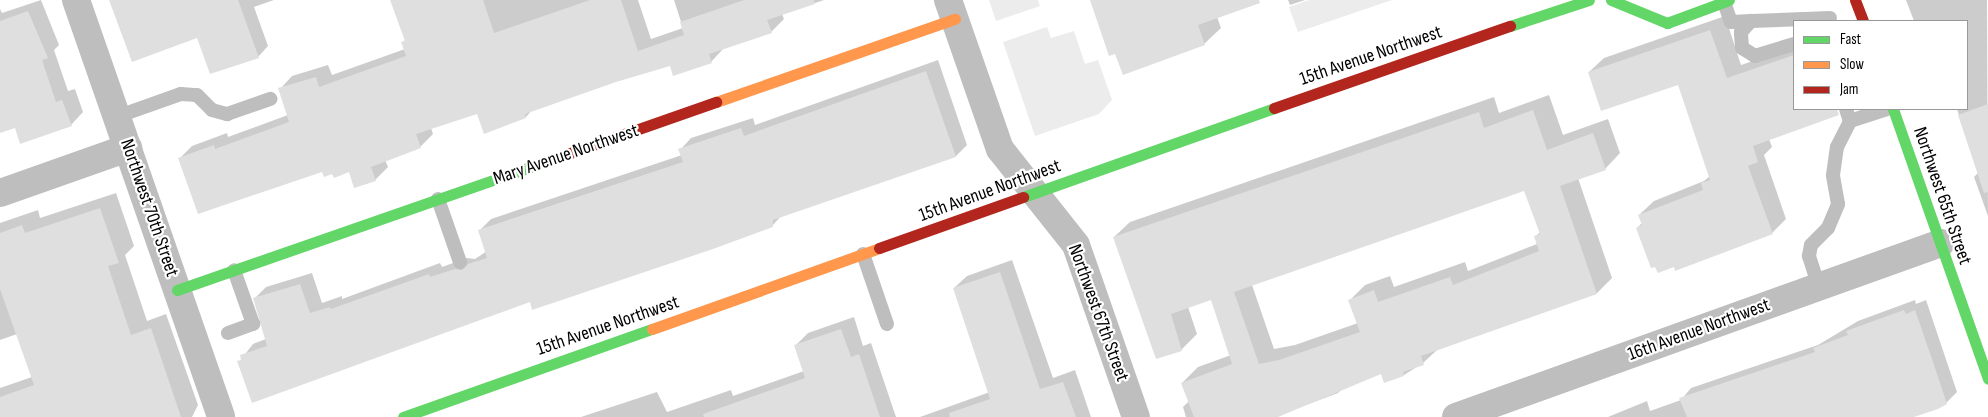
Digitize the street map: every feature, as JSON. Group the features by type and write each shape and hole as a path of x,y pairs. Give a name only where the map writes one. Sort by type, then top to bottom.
{"main road":[{"name":"15th Avenue Northwest","path":"403,417 1589,0"},
{"path":"1611,0 1667,23 1727,1"},
{"name":"Mary Avenue Northwest","path":"177,290 438,199 951,10"},
{"name":"Northwest 65th Street","path":"1893,110 1988,379"}],"street":[{"name":"Northwest 70th Street","path":"76,0 221,417"},
{"name":"Northwest 67th Street","path":"951,10 1000,149 1076,245 1136,417"},
{"path":"0,193 128,148"},
{"name":"16th Avenue Northwest","path":"1456,417 1941,243"}],"lane":[{"path":"1727,1 1732,22 1846,13"},
{"path":"1751,22 1740,32 1740,40 1748,53 1763,55 1793,44"},
{"path":"116,117 181,94 197,95 212,110 227,114 270,99"},
{"path":"1819,287 1808,256 1811,245 1828,228 1838,204 1833,175 1838,147 1848,115 1880,110"},
{"path":"438,199 460,262"},
{"path":"863,254 887,324"},
{"path":"228,333 253,324 234,270"}],"shaded area":[{"path":"989,0 1038,0 1040,6 996,21"},
{"path":"1309,0 1392,0 1298,32 1289,7"},
{"path":"1047,27 1051,38 1074,31 1085,64 1098,60 1112,100 1099,114 1035,136 1003,42"}],"building":[{"path":"109,0 238,0 259,58 210,74 197,38 132,62"},
{"path":"390,0 483,0 494,33 590,0 621,0 638,51 684,35 680,22 744,0 814,0 815,4 767,20 772,33 709,54 712,63 673,76 670,66 616,82 525,114 526,118 484,134 477,114 416,134 421,148 371,167 376,181 354,188 349,172 334,178 332,174 324,177 322,172 198,214 178,158 214,145 215,149 289,122 278,88 316,77 319,87 406,56 401,42 405,41"},
{"path":"1090,0 1259,0 1260,3 1198,25 1205,45 1123,75 1115,54 1109,56"},
{"path":"28,11 48,58 42,60 56,102 62,100 72,126 20,144 15,128 0,133 0,21"},
{"path":"1710,30 1727,78 1793,55 1793,110 1837,110 1839,115 1753,146 1758,162 1748,166 1773,234 1675,271 1674,267 1658,273 1655,267 1651,268 1636,228 1642,225 1638,215 1703,190 1701,183 1710,180 1678,85 1601,111 1588,72"},
{"path":"926,71 956,157 773,220 773,227 713,249 532,310 530,302 252,403 237,361 241,360 240,355 267,346 253,298 300,284 310,313 330,307 331,309 429,274 430,277 455,269 462,270 468,264 487,258 478,230 683,162 678,149 741,128 744,136"},
{"path":"1988,104 1988,192 1984,193 1958,115"},
{"path":"1533,110 1547,150 1593,133 1606,170 1560,186 1597,294 1421,356 1424,365 1403,372 1404,376 1384,383 1381,374 1278,417 1194,417 1181,383 1232,364 1211,300 1171,314 1182,351 1156,359 1113,237 1479,112 1484,128","holes":["1524,191 1540,234 1534,236 1539,251 1453,285 1450,277 1378,302 1374,290 1348,300 1360,332 1279,360 1259,364 1234,292"]},
{"path":"100,208 119,263 108,266 131,335 151,328 181,417 0,417 0,397 34,385 0,289 0,233 22,225 25,233"},
{"path":"1000,272 1040,389 1063,382 1076,417 950,417 949,413 990,399 953,288"},
{"path":"1904,310 1906,314 1915,310 1932,359 1947,404 1938,409 1914,417 1687,417 1679,398 1815,352 1813,348 1848,335 1846,331"},
{"path":"841,329 851,357 859,354 880,417 704,417 703,414 805,378 794,345"}],"traffic: fast":[{"path":"1510,26 1589,0"},
{"path":"1611,0 1667,23 1729,0"},
{"path":"1023,197 1274,108"},
{"path":"1893,110 1988,379"},
{"path":"177,290 570,153"},
{"path":"403,417 652,329"}],"traffic: slow":[{"path":"716,102 955,19"},
{"path":"652,329 879,248"}],"traffic: jam":[{"path":"1855,0 1863,20"},
{"path":"1274,108 1510,26"},
{"path":"570,153 716,102"},
{"path":"879,248 1023,197"}]}
